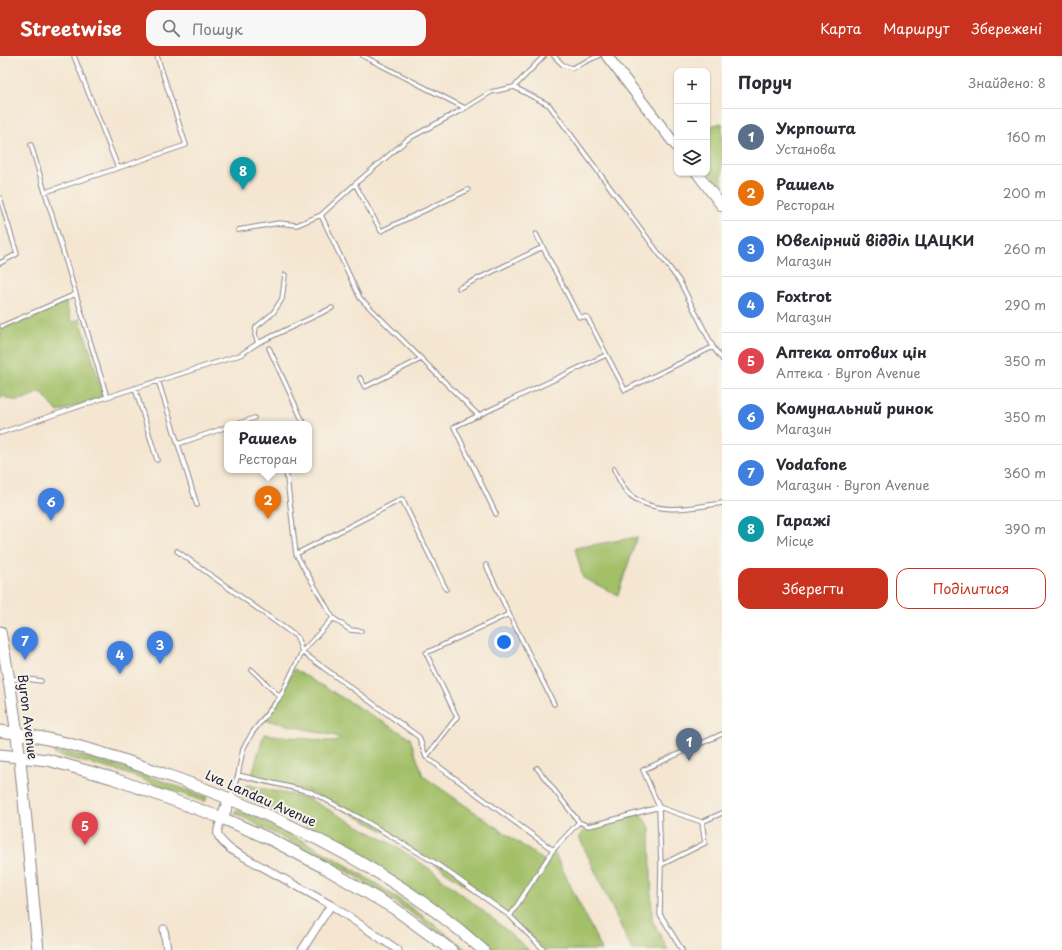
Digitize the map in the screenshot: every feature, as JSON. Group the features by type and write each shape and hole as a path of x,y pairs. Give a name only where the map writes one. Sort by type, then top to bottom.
{"main road":[{"name":"Byron Avenue","path":"0,632 10,680 17,733 38,950"},
{"name":"Lva Landau Avenue","path":"0,731 17,733 117,756 230,798 278,819 334,847 406,891 483,950"},
{"path":"0,755 48,760 112,778 222,818 272,840 325,868 395,909 451,950"},
{"path":"222,818 230,798"}],"street":[{"path":"607,56 674,143"},
{"path":"699,176 722,206"},
{"path":"222,818 217,835 230,849 331,905 398,950"},
{"path":"302,950 331,905"},
{"path":"164,929 167,950"}],"lane":[{"path":"74,56 118,168"},
{"path":"45,192 186,145 157,56"},
{"path":"363,56 465,108"},
{"path":"514,88 544,56"},
{"path":"554,56 563,65 572,68 598,56"},
{"path":"238,230 279,224 297,225 321,215 408,139 491,92 514,88 549,105 680,282 713,347 722,359"},
{"path":"31,145 107,397"},
{"path":"355,184 381,231 468,190"},
{"path":"0,198 17,254 0,263"},
{"path":"321,215 360,298 479,416"},
{"path":"536,234 579,317 587,317 625,390 713,347"},
{"path":"459,288 543,247"},
{"path":"258,343 255,334 256,327 273,313 282,299 284,275"},
{"path":"2,326 76,294"},
{"path":"0,433 158,380 240,355 258,343 332,308"},
{"path":"270,348 303,421"},
{"path":"496,514 454,427 606,355"},
{"path":"360,378 365,387 421,359"},
{"path":"158,380 196,505"},
{"path":"135,388 157,460"},
{"path":"246,421 254,418"},
{"path":"178,444 224,428"},
{"path":"614,469 629,495 651,508 686,509 722,503"},
{"path":"286,473 296,554 333,618 350,630 362,631"},
{"path":"296,554 402,499 446,589"},
{"path":"177,551 297,637 302,652 419,737 426,756 553,850"},
{"path":"486,565 554,704"},
{"path":"426,756 456,717 426,653 509,614"},
{"path":"230,798 238,775 243,749 262,719 280,697 302,652 333,618"},
{"path":"252,670 280,697"},
{"path":"10,680 21,678 41,682"},
{"path":"682,950 660,914 661,865 659,807 643,770 722,734"},
{"path":"537,768 579,822 588,826 659,807 702,822 722,813"},
{"path":"238,775 311,792 362,818 434,862 510,916 544,950"},
{"path":"510,916 553,850 579,822"},
{"path":"661,865 704,843 702,822"}],"green space":[{"path":"722,123 722,189 710,173 710,126"},
{"path":"65,301 72,322 80,319 104,397 58,412 41,392 18,400 9,399 3,396 0,399 0,329 16,324"},
{"path":"637,537 618,595 583,578 575,548"},
{"path":"294,669 410,738 423,776 545,861 553,850 602,950 544,950 510,916 397,838 311,792 251,778 264,734 336,742 339,737 262,719 280,697"},
{"path":"55,749 123,767 207,797 205,802 122,772 54,754"},
{"path":"249,785 309,799 397,847 430,869 497,922 529,950 491,950 395,878 289,817 242,797 245,786"},
{"path":"236,810 257,818 303,841 352,868 422,915 467,950 460,950 420,919 356,876 235,813"},
{"path":"640,813 650,828 652,920 668,950 632,950 579,837 588,826"}],"place":[{"name":"Гаражі","path":"243,190"},
{"name":"Рашель","path":"268,519"},
{"name":"Комунальний ринок","path":"51,521"},
{"name":"Vodafone","path":"25,660"},
{"name":"Ювелірний відділ ЦАЦКИ","path":"160,664"},
{"name":"Foxtrot","path":"120,674"},
{"name":"Укрпошта","path":"689,761"},
{"name":"Аптека оптових цін","path":"85,845"}]}
